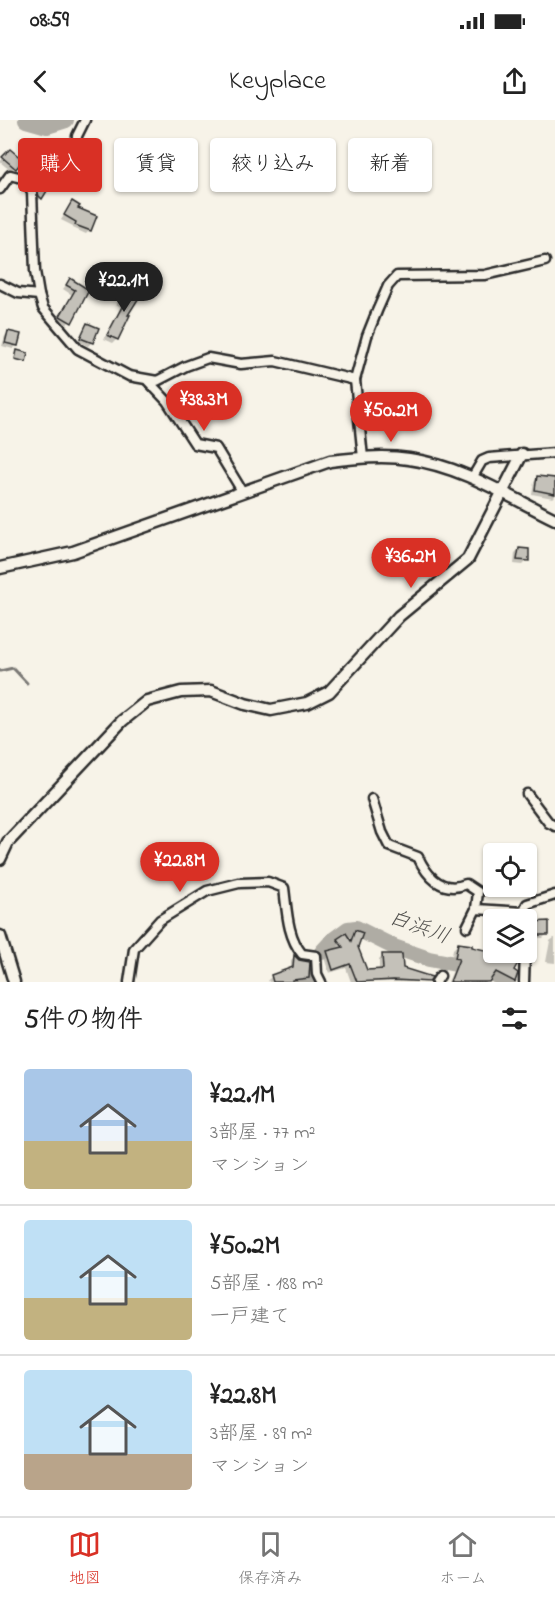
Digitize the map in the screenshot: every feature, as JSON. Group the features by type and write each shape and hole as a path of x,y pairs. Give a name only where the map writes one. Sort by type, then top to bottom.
{"street":[{"path":"77,138 85,120"},
{"path":"0,189 10,175 18,177"},
{"path":"32,192 35,271 39,296 43,308 78,349 129,376 148,381 157,381 208,358 241,364 275,361 355,380"},
{"path":"363,458 355,380 367,336 377,311 388,286 397,276 484,275 545,261"},
{"path":"0,284 18,292 39,296"},
{"path":"148,381 167,401 195,444 216,448 242,491"},
{"path":"472,478 482,462 489,458 555,453"},
{"path":"0,859 8,842 122,721 147,701 190,691 211,691 245,704 271,710 307,703 329,692 399,616 468,559 522,454"},
{"path":"0,568 73,552 330,461 363,458 409,459 440,465 502,492 555,519"},
{"path":"527,794 549,823 555,826"},
{"path":"372,799 381,831 389,846 418,857 426,873 437,884 459,887 466,884 478,892 476,909 467,927"},
{"path":"129,982 134,949 160,920 207,891 239,883 268,882 284,888 289,926 296,946 302,954 316,956 317,974 321,982"},
{"path":"526,909 527,904 555,895"},
{"path":"476,909 483,910"},
{"path":"0,936 14,982"},
{"path":"524,982 525,963"}],"building":[{"path":"10,149 18,156 18,166 16,169 2,157"},
{"path":"38,192 46,192 42,199"},
{"path":"72,201 80,206 78,208 97,216 91,231 75,225 76,222 64,215"},
{"path":"108,268 118,277 109,287 96,281"},
{"path":"70,278 89,290 72,323 60,316 75,290 66,285"},
{"path":"126,287 140,296 128,315 130,315 118,340 107,335 124,303 119,299"},
{"path":"87,323 99,328 93,343 80,338"},
{"path":"8,331 21,334 18,346 5,343"},
{"path":"17,350 28,353 26,362 15,359"},
{"path":"537,476 555,478 555,494 535,490"},
{"path":"519,548 529,549 529,561 517,560"},
{"path":"549,921 549,935 537,935 537,922"},
{"path":"355,930 363,933 358,947 367,970 383,969 382,954 402,954 403,968 432,977 430,982 394,980 357,982 350,964 333,970 327,951 343,947 337,939 346,933 351,941"},
{"path":"458,943 472,945 472,947 483,950 483,963 518,963 514,970 518,973 515,982 496,972 489,982 450,982 459,959 455,958"},
{"path":"294,955 299,960 310,962 309,978 292,980 293,982 273,982 271,975 293,967"}],"waterway":[{"path":"26,120 47,126 66,120"},
{"path":"0,671 13,668 27,683"},
{"name":"白浜川","path":"322,952 348,929 356,928 394,947 429,959 487,970 506,982"},
{"name":"白浜川","path":"304,982 312,976"}]}
